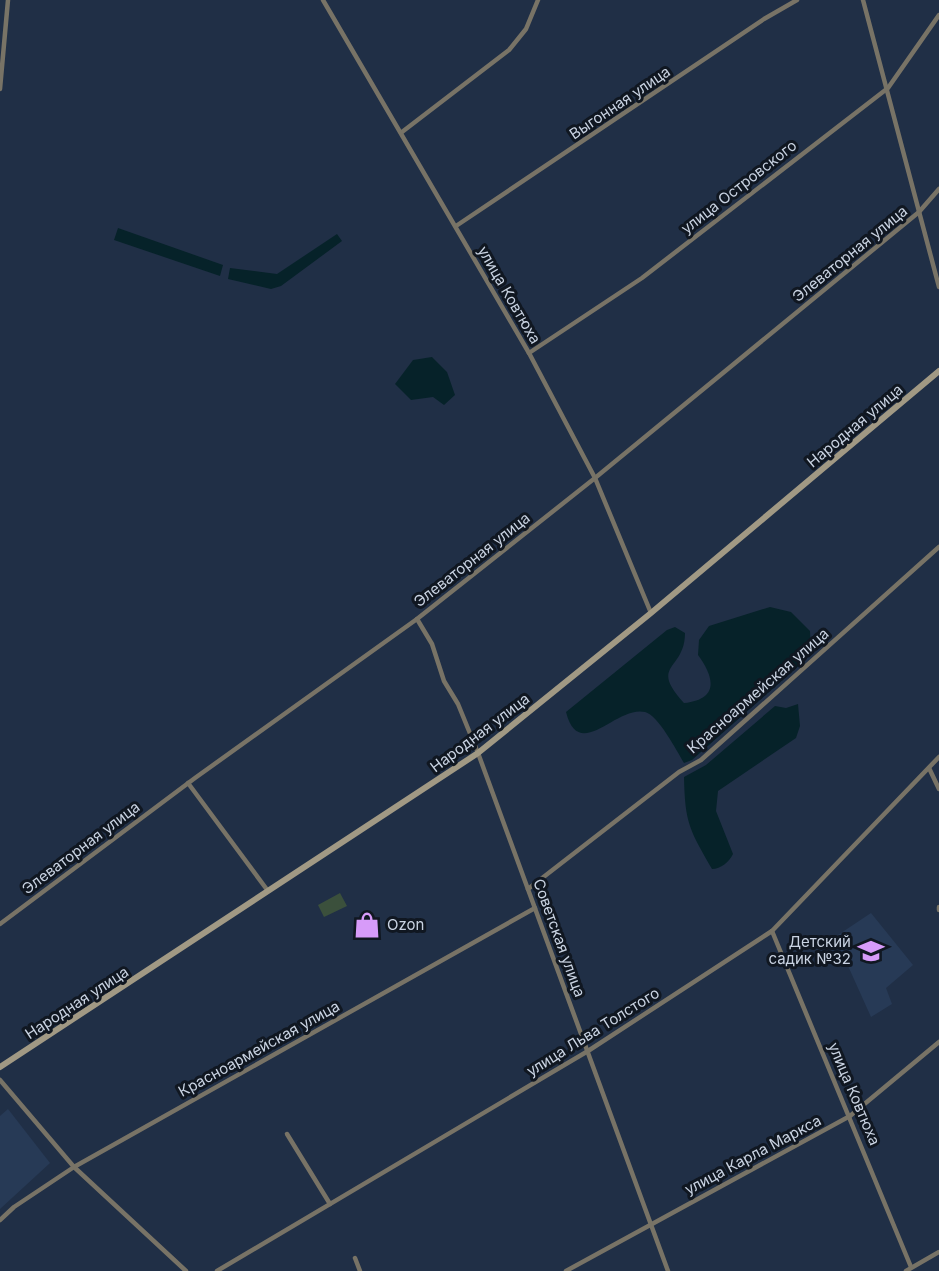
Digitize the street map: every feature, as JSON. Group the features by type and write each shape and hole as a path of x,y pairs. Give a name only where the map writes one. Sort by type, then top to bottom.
{"main road":[{"name":"Народная улица","path":"0,1067 478,753 651,613 939,371"}],"street":[{"path":"0,89 2,31 8,0"},
{"name":"улица Ковтюха","path":"323,0 529,353 595,478 651,613"},
{"path":"402,132 508,50 526,29 538,0"},
{"name":"Выгонная улица","path":"456,226 764,19 796,0"},
{"path":"863,0 939,287"},
{"name":"улица Островского","path":"529,353 642,278 888,88 939,15"},
{"name":"Элеваторная улица","path":"0,924 188,783 417,619 595,478 919,212 939,189"},
{"name":"Красноармейская улица","path":"528,889 678,772 700,760 939,547"},
{"name":"Советская улица","path":"417,619 432,644 444,681 458,704 478,753 668,1271"},
{"name":"улица Льва Толстого","path":"217,1271 588,1051 772,931 939,757"},
{"path":"928,768 939,789"},
{"path":"188,783 268,891"},
{"name":"Красноармейская улица","path":"0,1220 14,1207 74,1167 535,908"},
{"name":"улица Ковтюха","path":"772,931 850,1116 909,1269"},
{"name":"улица Карла Маркса","path":"566,1271 850,1116 939,1042"},
{"path":"0,1080 74,1167 186,1271"},
{"path":"287,1134 330,1204"},
{"path":"909,1269 939,1252"},
{"path":"355,1258 360,1271"}],"shaded area":[{"path":"118,228 223,265 220,276 114,240"},
{"path":"337,234 342,241 281,286 271,289 228,279 230,268 277,274"},
{"path":"432,357 447,372 455,395 444,405 433,397 411,400 395,384 413,360"},
{"path":"770,607 791,612 810,631 811,650 803,662 692,760 684,763 661,726 645,712 634,712 622,716 589,733 580,733 572,726 566,712 667,630 675,627 685,633 680,654 668,674 669,681 684,703 704,697 710,686 710,679 698,655 699,640 709,626"},
{"path":"798,704 800,726 796,738 718,791 716,811 733,854 719,868 712,869 698,844 687,816 684,777 706,765 775,706 786,708"},
{"name":"Детский садик №32","path":"871,913 913,965 886,988 892,1004 871,1017 835,937"},
{"path":"8,1109 50,1163 0,1209 0,1116"}],"green space":[{"path":"340,893 347,906 324,917 318,905"}],"place":[{"name":"Ozon","path":"367,925"},
{"name":"Детский садик №32","path":"871,951"}]}
